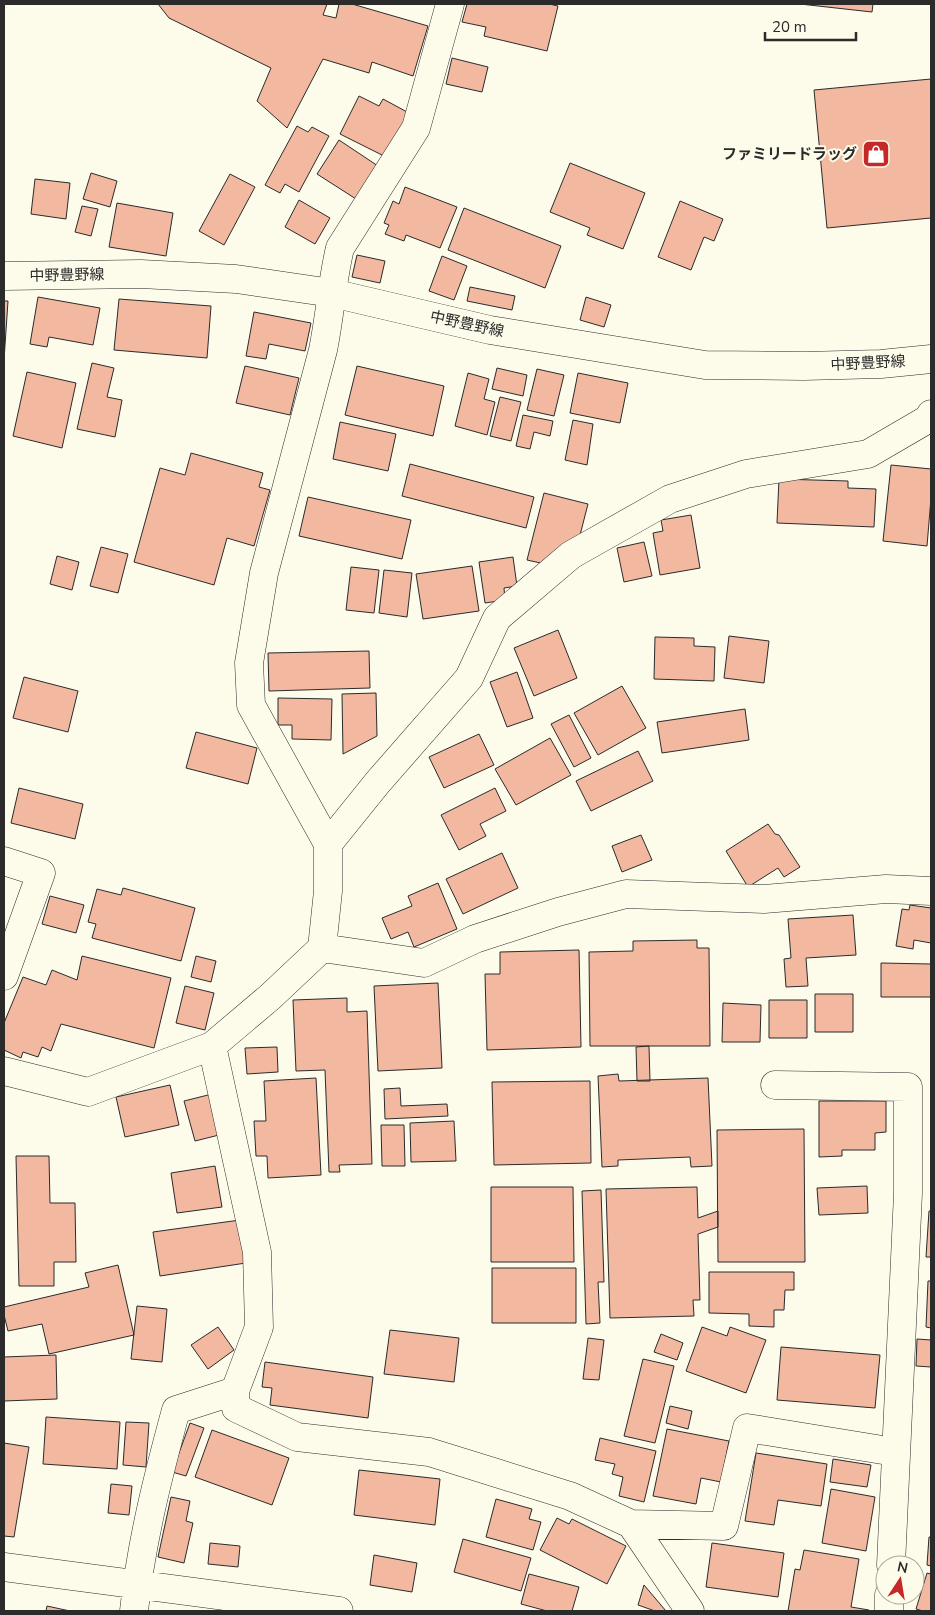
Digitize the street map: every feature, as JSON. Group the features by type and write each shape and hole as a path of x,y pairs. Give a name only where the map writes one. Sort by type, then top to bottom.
{"street":[{"path":"4,1071 88,1092 212,1046 270,997 322,948 328,891 328,844 251,705 249,663 264,573 323,350 340,248 416,128 450,4"},
{"name":"中野豊野線","path":"4,276 141,274 236,279 332,293 490,330 705,365 804,366 881,364 931,359"},
{"path":"328,844 378,782 469,678 497,618 571,555 670,499 746,474 868,454 928,419 931,414"},
{"path":"4,861 40,873 4,976"},
{"path":"322,948 424,963 475,939 558,912 626,894 764,899 886,888 931,891"},
{"path":"212,1046 257,1252 259,1327 235,1391 236,1408 297,1438 429,1452 570,1496 631,1524 724,1526 747,1428 895,1452"},
{"path":"775,1084 908,1087 920,1193 895,1452 891,1555"},
{"path":"134,1611 136,1584 157,1478 176,1410 235,1391"},
{"path":"631,1524 690,1611"},
{"path":"4,1567 339,1611"}],"building":[{"path":"158,4 327,4 323,15 336,18 339,4 352,4 428,26 413,76 372,62 369,73 323,59 287,128 257,101 271,68 169,18"},
{"path":"467,4 549,4 558,6 547,51 484,36 486,27 462,22"},
{"path":"800,4 873,4 872,12"},
{"path":"452,58 488,67 482,92 446,84"},
{"name":"ファミリードラッグ","path":"931,79 931,218 827,228 814,90"},
{"path":"359,96 379,106 383,99 409,113 386,157 340,134"},
{"path":"297,126 308,132 312,127 329,136 299,192 285,184 280,193 265,185"},
{"path":"339,140 378,166 356,199 317,174"},
{"path":"570,163 645,193 623,249 587,235 590,228 550,212"},
{"path":"91,173 117,181 110,207 83,199"},
{"path":"230,174 255,187 224,245 199,231"},
{"path":"35,179 70,183 66,219 31,214"},
{"path":"405,187 457,207 440,248 406,235 404,241 385,234 389,225 384,223 393,201 399,204"},
{"path":"299,200 330,218 315,244 285,227"},
{"path":"680,201 723,219 714,241 704,237 691,270 658,257"},
{"path":"117,203 173,213 166,256 109,247"},
{"path":"82,206 98,209 91,236 75,232"},
{"path":"464,208 561,246 545,288 448,250"},
{"path":"357,255 385,261 380,283 352,277"},
{"path":"442,256 467,266 454,300 429,291"},
{"path":"470,287 515,296 512,310 467,301"},
{"path":"38,297 100,308 93,345 49,337 47,347 30,344"},
{"path":"586,297 611,305 604,327 580,320"},
{"path":"119,299 211,306 207,358 114,350"},
{"path":"4,301 8,301 4,360"},
{"path":"254,312 311,323 305,351 269,344 266,359 246,356"},
{"path":"92,363 114,368 107,397 122,400 115,437 77,429"},
{"path":"245,366 299,378 290,415 236,403"},
{"path":"357,366 444,386 433,436 345,415"},
{"path":"497,368 527,375 523,396 492,389"},
{"path":"537,369 564,375 554,416 527,410"},
{"path":"27,372 76,383 62,448 13,436"},
{"path":"468,373 489,379 484,399 495,402 487,435 455,426"},
{"path":"578,373 628,383 620,423 570,413"},
{"path":"500,397 521,402 511,441 490,436"},
{"path":"523,415 553,421 550,436 534,432 530,449 516,446"},
{"path":"573,420 593,424 587,465 565,460"},
{"path":"340,422 396,434 388,471 333,459"},
{"path":"191,453 263,473 259,487 270,490 254,546 227,538 214,585 134,562 160,468 185,475"},
{"path":"410,464 534,497 526,528 402,496"},
{"path":"891,465 931,469 931,498 927,546 883,541"},
{"path":"779,479 848,481 848,488 876,489 874,527 777,523"},
{"path":"544,493 588,504 579,539 545,564 527,560"},
{"path":"308,497 411,520 402,559 299,536"},
{"path":"691,515 700,568 660,575 653,533 663,531 661,520"},
{"path":"644,542 652,576 624,582 617,548"},
{"path":"101,547 128,554 118,593 90,586"},
{"path":"57,556 79,562 72,590 50,584"},
{"path":"513,557 517,586 504,588 505,600 485,603 479,562"},
{"path":"472,566 479,611 423,619 416,574"},
{"path":"351,567 379,570 374,613 346,610"},
{"path":"384,570 412,573 407,617 379,613"},
{"path":"558,630 577,678 534,696 514,648"},
{"path":"729,636 769,641 764,683 724,678"},
{"path":"655,637 694,638 694,646 715,647 714,681 654,679"},
{"path":"369,651 370,688 269,691 268,653"},
{"path":"517,672 533,718 507,727 490,682"},
{"path":"24,677 78,691 68,732 13,718"},
{"path":"622,686 646,728 598,755 574,713"},
{"path":"376,693 377,736 343,754 342,694"},
{"path":"278,698 332,699 331,740 292,739 292,725 278,725"},
{"path":"745,709 749,740 662,753 657,722"},
{"path":"569,715 591,758 574,767 551,724"},
{"path":"196,732 257,748 248,784 186,768"},
{"path":"479,734 494,765 444,788 429,757"},
{"path":"550,738 571,775 516,805 495,769"},
{"path":"638,751 653,781 591,811 576,781"},
{"path":"19,788 83,804 75,839 11,823"},
{"path":"495,788 506,811 480,824 486,836 459,850 441,815"},
{"path":"768,824 775,834 779,835 800,867 784,877 778,868 748,887 726,851"},
{"path":"641,835 652,860 622,872 612,846"},
{"path":"502,853 518,888 463,914 446,879"},
{"path":"438,883 457,929 414,947 408,932 391,939 382,918 412,906 408,896"},
{"path":"123,888 195,908 181,961 92,938 96,924 88,922 97,889 121,895"},
{"path":"50,896 84,905 76,933 42,924"},
{"path":"910,905 931,908 931,943 914,940 913,949 896,946 902,909 909,910"},
{"path":"853,915 856,955 806,958 808,986 786,987 784,959 791,958 788,919"},
{"path":"697,940 697,948 709,948 710,1046 590,1046 589,952 633,951 633,941"},
{"path":"579,950 581,1047 487,1050 485,974 500,974 500,952"},
{"path":"82,956 171,978 154,1048 61,1024 51,1051 42,1047 38,1057 23,1052 21,1058 4,1050 4,1023 23,977 46,985 52,970 77,980"},
{"path":"196,956 216,961 211,982 191,977"},
{"path":"881,963 931,964 931,997 881,997"},
{"path":"438,983 442,1068 378,1071 374,986"},
{"path":"185,986 214,993 205,1030 176,1023"},
{"path":"815,994 853,994 853,1032 815,1032"},
{"path":"347,998 347,1012 367,1011 372,1164 339,1165 340,1172 329,1172 325,1070 296,1071 293,1000"},
{"path":"769,1000 807,1000 807,1038 769,1038"},
{"path":"723,1003 761,1005 760,1042 722,1042"},
{"path":"649,1046 650,1081 637,1081 636,1047"},
{"path":"277,1047 278,1072 247,1074 245,1048"},
{"path":"618,1074 619,1081 708,1078 712,1166 691,1167 690,1157 618,1160 618,1166 602,1167 598,1076"},
{"path":"316,1078 321,1175 268,1178 267,1156 256,1156 254,1121 266,1121 264,1081"},
{"path":"590,1081 591,1163 494,1165 492,1082"},
{"path":"170,1085 179,1125 125,1137 116,1097"},
{"path":"400,1088 401,1106 447,1104 448,1116 385,1119 384,1089"},
{"path":"212,1094 223,1134 195,1141 184,1101"},
{"path":"819,1101 886,1101 886,1132 875,1133 875,1150 842,1150 842,1156 819,1157"},
{"path":"454,1121 456,1161 411,1162 410,1123"},
{"path":"381,1125 404,1125 405,1166 382,1166"},
{"path":"804,1129 805,1262 718,1262 717,1130"},
{"path":"16,1156 49,1156 50,1203 75,1203 76,1262 54,1262 54,1286 19,1286"},
{"path":"215,1166 222,1207 177,1213 171,1173"},
{"path":"867,1186 868,1213 819,1215 817,1188"},
{"path":"491,1187 573,1187 574,1262 491,1262"},
{"path":"697,1187 698,1218 718,1211 718,1227 698,1234 700,1300 693,1300 694,1316 610,1318 606,1189"},
{"path":"601,1190 604,1282 598,1282 600,1323 586,1324 582,1191"},
{"path":"929,1211 931,1211 931,1257 926,1257"},
{"path":"240,1220 246,1263 160,1276 153,1232"},
{"path":"118,1265 134,1335 49,1354 42,1324 8,1331 4,1307 89,1287 85,1273"},
{"path":"492,1268 576,1268 576,1323 492,1323"},
{"path":"709,1272 794,1272 794,1290 785,1290 784,1310 774,1310 774,1327 749,1326 749,1314 709,1313"},
{"path":"928,1281 931,1281 931,1328 926,1327"},
{"path":"137,1306 167,1309 162,1362 131,1359"},
{"path":"218,1327 234,1350 208,1369 191,1345"},
{"path":"702,1327 727,1336 730,1327 766,1340 746,1393 686,1371"},
{"path":"390,1330 459,1338 454,1382 384,1374"},
{"path":"661,1334 683,1343 677,1360 654,1352"},
{"path":"588,1338 604,1340 599,1380 583,1379"},
{"path":"917,1339 931,1340 931,1367 916,1366"},
{"path":"781,1347 880,1355 875,1408 777,1400"},
{"path":"56,1355 57,1399 4,1401 4,1357"},
{"path":"643,1359 674,1366 655,1443 624,1436"},
{"path":"265,1362 373,1377 368,1418 270,1405 272,1388 262,1387"},
{"path":"670,1406 692,1411 688,1429 666,1423"},
{"path":"46,1417 120,1422 117,1469 43,1464"},
{"path":"126,1422 149,1423 146,1467 123,1465"},
{"path":"190,1423 204,1428 186,1476 172,1472"},
{"path":"667,1429 729,1441 721,1482 701,1478 696,1504 653,1496"},
{"path":"212,1430 289,1458 272,1505 195,1477"},
{"path":"600,1438 656,1451 644,1502 619,1496 623,1477 612,1474 615,1464 595,1460"},
{"path":"4,1443 29,1447 14,1537 4,1536"},
{"path":"756,1453 827,1464 821,1506 778,1500 774,1525 745,1521"},
{"path":"833,1459 871,1465 867,1487 830,1482"},
{"path":"359,1470 440,1479 435,1525 354,1515"},
{"path":"111,1484 132,1486 129,1515 108,1513"},
{"path":"831,1489 875,1497 866,1551 822,1543"},
{"path":"171,1497 190,1501 186,1521 193,1523 184,1563 158,1557"},
{"path":"496,1499 532,1509 529,1519 541,1522 533,1550 486,1537"},
{"path":"557,1518 569,1524 572,1519 626,1546 607,1584 540,1550"},
{"path":"929,1537 931,1537 931,1566 927,1565"},
{"path":"463,1539 531,1558 521,1591 454,1572"},
{"path":"210,1543 240,1546 238,1567 208,1564"},
{"path":"712,1543 784,1553 778,1597 706,1587"},
{"path":"804,1550 859,1559 851,1607 869,1611 788,1611 795,1569 800,1570"},
{"path":"374,1555 417,1563 412,1592 370,1585"},
{"path":"927,1573 931,1574 931,1611 916,1609 917,1605 925,1605 925,1580"},
{"path":"529,1574 579,1587 572,1611 547,1611 521,1604"},
{"path":"644,1585 666,1611 655,1611 638,1605"},
{"path":"47,1606 70,1611 46,1611"}],"place":[{"name":"ファミリードラッグ","path":"876,154"}]}
